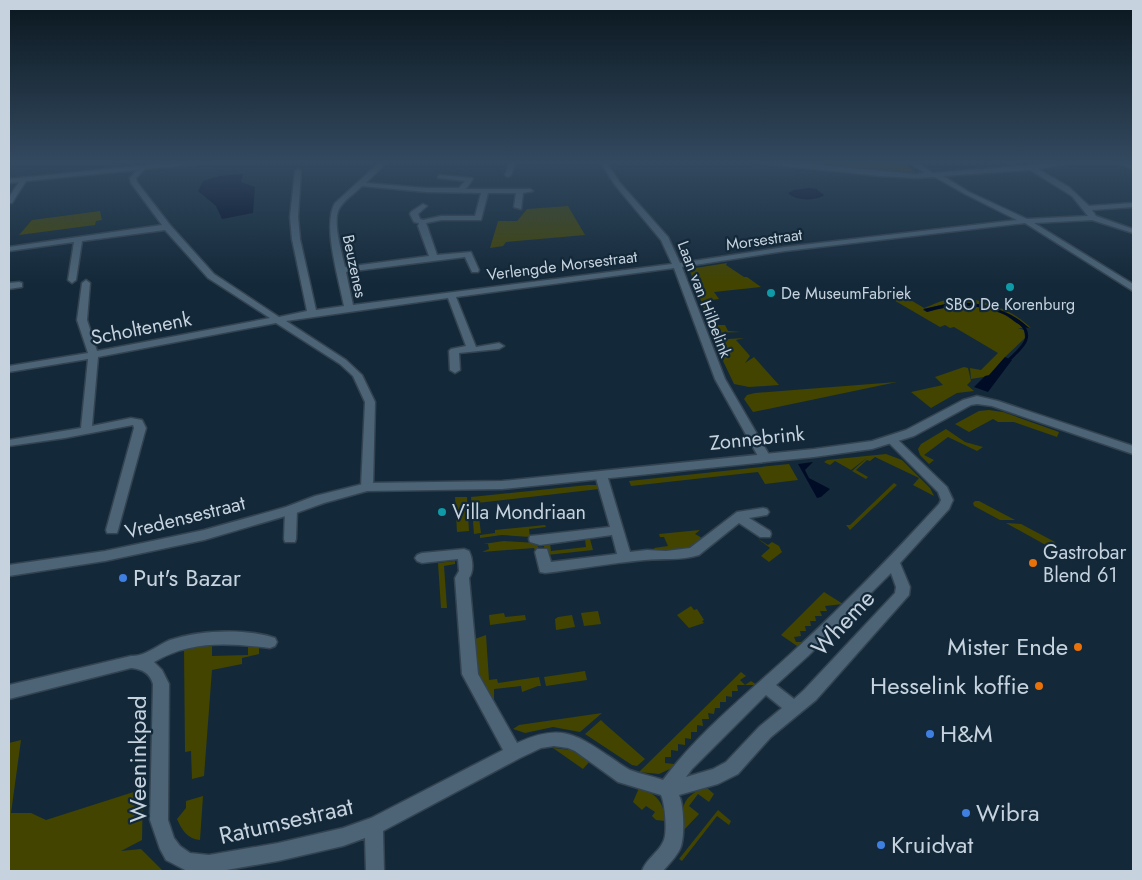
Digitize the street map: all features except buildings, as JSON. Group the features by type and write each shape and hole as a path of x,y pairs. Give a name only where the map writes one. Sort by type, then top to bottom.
{"street":[{"path":"148,202 167,227 211,276 343,362 357,375 370,402 367,487"},
{"path":"295,202 294,217 296,238 312,314"},
{"name":"Beuzenes","path":"341,202 334,212 333,229 350,308"},
{"path":"423,206 414,214 417,220 424,222 441,218 478,218 482,202"},
{"path":"518,207 519,202"},
{"name":"Laan van Hilbelink","path":"633,202 665,239 677,265 720,379 765,458"},
{"path":"986,202 1026,221 1133,288"},
{"path":"1082,202 1088,208 1092,218"},
{"path":"1088,208 1133,205"},
{"name":"Morsestraat","path":"677,265 785,249 1026,221 1092,218 1133,230"},
{"path":"424,222 422,226 434,258"},
{"path":"9,248 167,227"},
{"path":"72,280 78,240"},
{"path":"343,270 468,254 475,270"},
{"name":"Verlengde Morsestraat","path":"280,320 350,308 677,265"},
{"path":"86,283 82,320 93,356 86,429"},
{"path":"9,286 19,284"},
{"path":"451,295 472,348"},
{"name":"Scholtenenk","path":"9,369 93,356 280,320"},
{"path":"455,370 454,351 499,346"},
{"name":"Zonnebrink","path":"367,487 502,485 814,453 892,440 910,434 967,402 977,400 1006,406 1133,450"},
{"path":"9,443 65,435 86,429 131,421 138,422 140,428 112,530"},
{"name":"Wheme","path":"667,789 686,763 765,685 786,669 893,562 946,504 946,496 939,485 892,440"},
{"path":"601,475 625,558"},
{"name":"Vredensestraat","path":"9,571 154,546 291,510 320,499 367,487"},
{"path":"290,539 291,510"},
{"path":"542,552 545,568 647,555 666,556 694,552 741,515 763,512"},
{"path":"738,517 764,534"},
{"path":"535,539 540,540 618,530"},
{"path":"422,558 464,548 466,572 462,578 470,674 476,688 514,753"},
{"name":"Wheme","path":"514,753 539,741 554,739 568,741 581,746 624,776 667,789 697,783 732,768 765,732 793,707 810,695 902,595 903,587 893,562"},
{"path":"9,692 120,665 141,662 168,646 197,639 234,638 270,642"},
{"name":"Weeninkpad","path":"141,662 156,672 162,684 159,820 161,832 173,853 187,862 209,864"},
{"path":"765,685 793,707"},
{"name":"Ratumsestraat","path":"209,864 288,850 374,826 497,764 514,753"},
{"path":"651,871 673,845 674,803 667,789"},
{"name":"Ratumsestraat","path":"374,826 375,871"}],"shaded area":[{"path":"568,206 585,235 506,242 503,246 490,248 498,221 517,221 527,209"},
{"path":"100,211 102,220 96,221 95,225 19,235 32,220"},
{"path":"727,263 726,265 761,287 714,292 719,299 704,301 712,311 706,312 717,325 725,325 728,331 741,332 713,333 689,269"},
{"path":"892,289 924,308 940,301 951,299 983,302 1014,315 1031,328 1003,313 1023,328 1018,328 1024,330 1025,338 989,376 971,379 970,368 981,370 998,353 954,327 950,328 945,325 940,327 880,292","holes":["961,303 974,304 985,307 1001,313 990,309 964,306 927,312 923,310 936,306"]},
{"path":"744,338 736,340 750,356 745,363 754,357 779,385 749,387 734,384 713,340"},
{"path":"964,367 968,368 971,381 967,385 974,391 957,393 931,408 911,392 943,385 935,377"},
{"path":"897,382 753,412 744,399 747,395 755,393"},
{"path":"979,411 1003,412 1059,432 1057,437 1014,422 998,422 993,419 969,432 955,424"},
{"path":"946,429 965,442 983,447 977,451 948,437 924,455 934,460 929,464 920,455 918,449 921,444"},
{"path":"886,454 902,460 930,488 934,496 913,485 919,478 875,457 870,461 867,460 856,470 868,477 866,479 852,471 868,457 851,470 835,461 830,465 824,462 827,460"},
{"path":"789,464 798,480 765,484 758,472 631,486 629,481"},
{"path":"894,483 897,485 850,530 846,525 850,525"},
{"path":"597,485 599,489 477,503 481,533 474,534 471,497"},
{"path":"455,497 467,497 469,531 457,532"},
{"path":"979,501 1015,520 1000,520 974,506 973,503"},
{"path":"1006,523 1021,524 1055,542 1060,553"},
{"path":"545,525 546,527 529,529 530,537 502,535 480,538 480,535 495,533 495,530"},
{"path":"700,530 695,534 704,539 693,548 656,552 654,548 668,546 664,537 660,537 659,534"},
{"path":"757,538 768,545 772,542 779,546 782,552 769,562 761,556 770,548"},
{"path":"585,539 590,539 593,550 547,555 543,544 550,543 551,551 586,547"},
{"path":"504,541 536,543 540,551 535,551 534,548 482,552 489,549 488,544 483,544"},
{"path":"455,561 455,564 444,566 447,608 441,608 438,563"},
{"path":"824,592 843,604 825,606 827,611 820,611 822,616 815,616 816,621 810,621 811,626 805,626 806,631 800,631 801,636 794,637 796,642 803,642 800,648 781,635"},
{"path":"691,606 694,610 697,609 704,623 689,628 677,615"},
{"path":"598,611 601,624 584,626 581,613"},
{"path":"504,613 505,617 525,615 526,620 490,625 489,615"},
{"path":"572,615 575,627 556,630 555,619"},
{"path":"486,635 489,680 497,679 498,683 539,677 541,686 522,692 521,686 494,689 494,700 491,700 478,673 475,639"},
{"path":"212,644 212,656 248,655 248,646 259,646 259,654 242,658 242,664 212,670 204,776 192,779 191,751 185,752 184,649"},
{"path":"585,671 587,680 546,686 544,677"},
{"path":"741,672 746,676 740,680 745,685 737,685 738,691 732,691 732,697 726,696 726,702 720,702 720,708 715,708 714,714 708,713 709,719 702,719 703,726 697,725 697,732 691,732 691,739 685,738 685,745 678,744 678,751 671,750 671,757 665,757 665,763 674,764 674,767 659,774 639,772"},
{"path":"751,681 757,685 745,685"},
{"path":"602,713 580,732 553,727 525,733 513,729 519,725"},
{"path":"601,720 645,759 637,766 632,765 585,734"},
{"path":"21,740 11,813 31,813 46,820 143,789 142,840 121,851 141,849 163,871 9,871 9,743"},
{"path":"553,748 571,750 590,761 583,769"},
{"path":"706,787 714,794 709,802 698,794 689,806 699,814 682,832 684,804 691,795"},
{"path":"639,788 655,796 663,809 665,821 656,820 652,816 655,812 646,806 642,810 633,802"},
{"path":"203,796 200,840 192,838 185,833 177,819 186,808 186,801"},
{"path":"718,810 731,821 729,825 717,816 682,861 679,859"}],"water":[{"path":"211,202 254,202 253,213 222,219 216,206"},
{"path":"955,302 975,303 1004,311 1029,328 1020,325 1005,315 985,308 956,306 927,312 923,309"},
{"path":"1005,357 1012,360 988,392 974,387 985,376 989,375"},
{"path":"813,462 805,470 809,478 830,489 817,498 798,464"}],"waterway":[{"path":"1007,362 1020,349 1026,339 1027,335 1021,324"}],"place":[{"name":"SBO De Korenburg","path":"1010,287"},
{"name":"De MuseumFabriek","path":"771,293"},
{"name":"Villa Mondriaan","path":"442,512"},
{"name":"Gastrobar Blend 61","path":"1033,563"},
{"name":"Put's Bazar","path":"123,578"},
{"name":"Mister Ende","path":"1078,647"},
{"name":"Hesselink koffie","path":"1039,686"},
{"name":"H&M","path":"930,734"},
{"name":"Wibra","path":"966,813"},
{"name":"Kruidvat","path":"881,845"}]}
